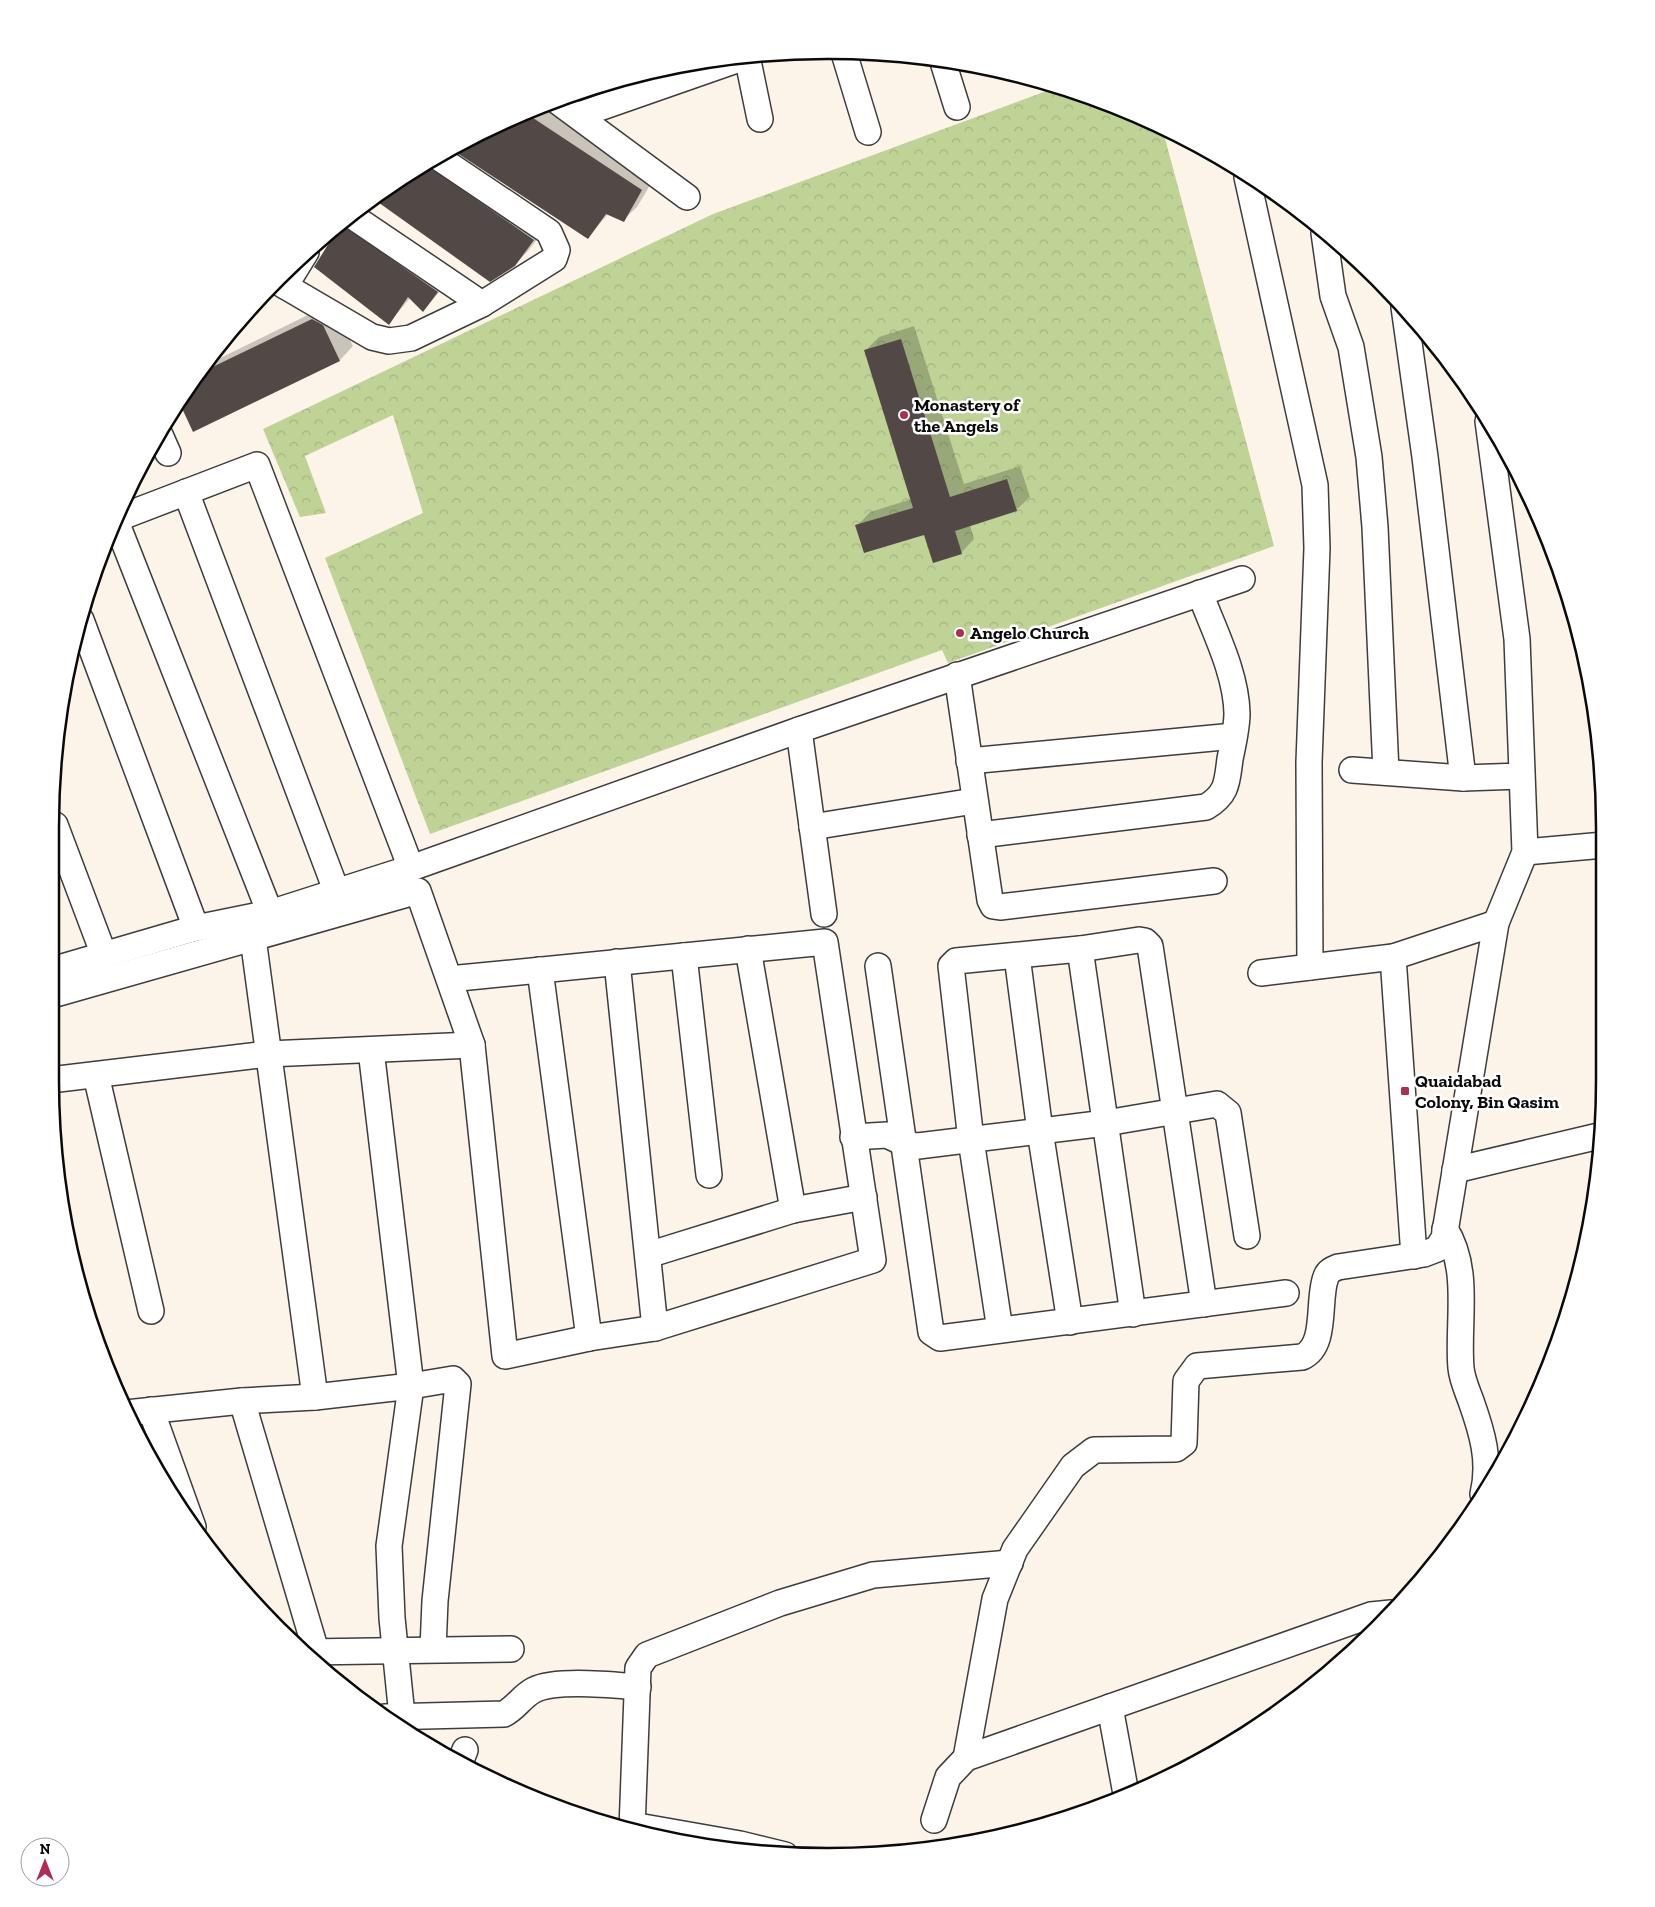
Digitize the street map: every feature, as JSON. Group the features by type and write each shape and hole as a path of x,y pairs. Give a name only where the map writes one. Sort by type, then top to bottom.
{"street":[{"path":"846,59 868,132"},
{"path":"748,63 760,119"},
{"path":"945,68 957,107"},
{"path":"579,115 667,77 679,74"},
{"path":"564,106 687,197"},
{"path":"283,285 372,337 389,341 411,338 482,304 554,259 557,250 549,232 444,161"},
{"path":"1249,184 1315,485 1317,548 1309,762 1310,968"},
{"path":"358,220 482,304"},
{"path":"1325,243 1333,296 1351,348 1369,457 1375,526 1386,772"},
{"path":"1406,322 1425,457 1464,778"},
{"path":"966,1758 996,1599 1015,1549 1073,1466 1094,1450 1176,1450 1184,1443 1186,1381 1197,1366 1302,1357 1309,1354 1313,1349 1321,1319 1326,1277 1330,1271 1338,1267 1414,1256 1437,1249 1444,1238 1496,923 1525,852 1517,639 1490,439"},
{"path":"125,516 258,465 411,868"},
{"path":"186,492 336,890"},
{"path":"119,528 270,913"},
{"path":"59,968 196,928 270,913 336,890 411,868 957,675 1242,579"},
{"path":"980,836 1206,807 1217,801 1226,789 1237,715 1236,699 1227,664 1200,593"},
{"path":"85,630 196,928"},
{"path":"957,675 974,801 990,900 994,906 1000,908 1214,881"},
{"path":"799,730 824,914"},
{"path":"969,761 1234,736"},
{"path":"1352,770 1464,778 1521,776"},
{"path":"812,827 974,801"},
{"path":"59,836 104,954"},
{"path":"1525,852 1596,846"},
{"path":"59,993 418,891 449,980 472,1046 505,1356 589,1338 655,1328 873,1260 825,942 449,980"},
{"path":"1261,974 1394,957 1496,923"},
{"path":"253,938 315,1397"},
{"path":"1000,1330 971,1140 951,966 956,961 1080,949 1139,940 1145,941 1150,946 1177,1112 1204,1304"},
{"path":"1080,949 1133,1314"},
{"path":"748,950 793,1210"},
{"path":"684,956 709,1175"},
{"path":"1017,956 1040,1131 1070,1322"},
{"path":"1394,957 1414,1256"},
{"path":"617,962 655,1328"},
{"path":"878,966 932,1332 940,1338 1286,1293"},
{"path":"540,970 589,1338"},
{"path":"59,1079 268,1054 472,1046"},
{"path":"371,1050 411,1386 389,1546 389,1579 395,1649 394,1715"},
{"path":"96,1074 150,1311"},
{"path":"853,1137 887,1135 903,1143 918,1146 1106,1123 1216,1104 1228,1113 1247,1236"},
{"path":"1455,1170 1594,1137"},
{"path":"648,1255 793,1210 864,1197"},
{"path":"1445,1229 1454,1243 1458,1261 1463,1378 1486,1448 1487,1474"},
{"path":"166,1471 138,1412 242,1401 315,1397 411,1386 453,1379 458,1384 435,1601 433,1649"},
{"path":"242,1401 310,1647"},
{"path":"632,1823 638,1668 647,1655 780,1603 873,1576 1010,1563"},
{"path":"934,1820 948,1777 966,1758 1110,1707 1372,1622"},
{"path":"314,1651 511,1649"},
{"path":"396,1716 504,1714 514,1708 527,1694 545,1686 638,1687"},
{"path":"1110,1707 1125,1789"}],"green space":[{"path":"1046,91 1122,117 1165,136 1274,546 948,663 942,650 430,834 325,558 423,513 393,415 305,456 326,513 300,517 263,429 713,214"}],"building":[{"path":"532,117 642,190 624,222 606,214 588,239 458,154"},
{"path":"432,169 534,240 515,266 490,282 380,203 400,188"},
{"path":"347,228 438,292 423,312 408,297 389,325 314,267 329,244"},
{"path":"312,319 323,325 340,361 193,432 182,409 213,367"},
{"name":"Monastery of the Angels","path":"901,339 950,497 1007,479 1017,511 955,531 962,554 933,563 924,535 864,553 855,525 913,508 864,350"}],"place":[{"name":"Monastery of the Angels","path":"904,415"},
{"name":"Angelo Church","path":"960,633"},
{"name":"Quaidabad Colony, Bin Qasim","path":"1405,1091"}]}
